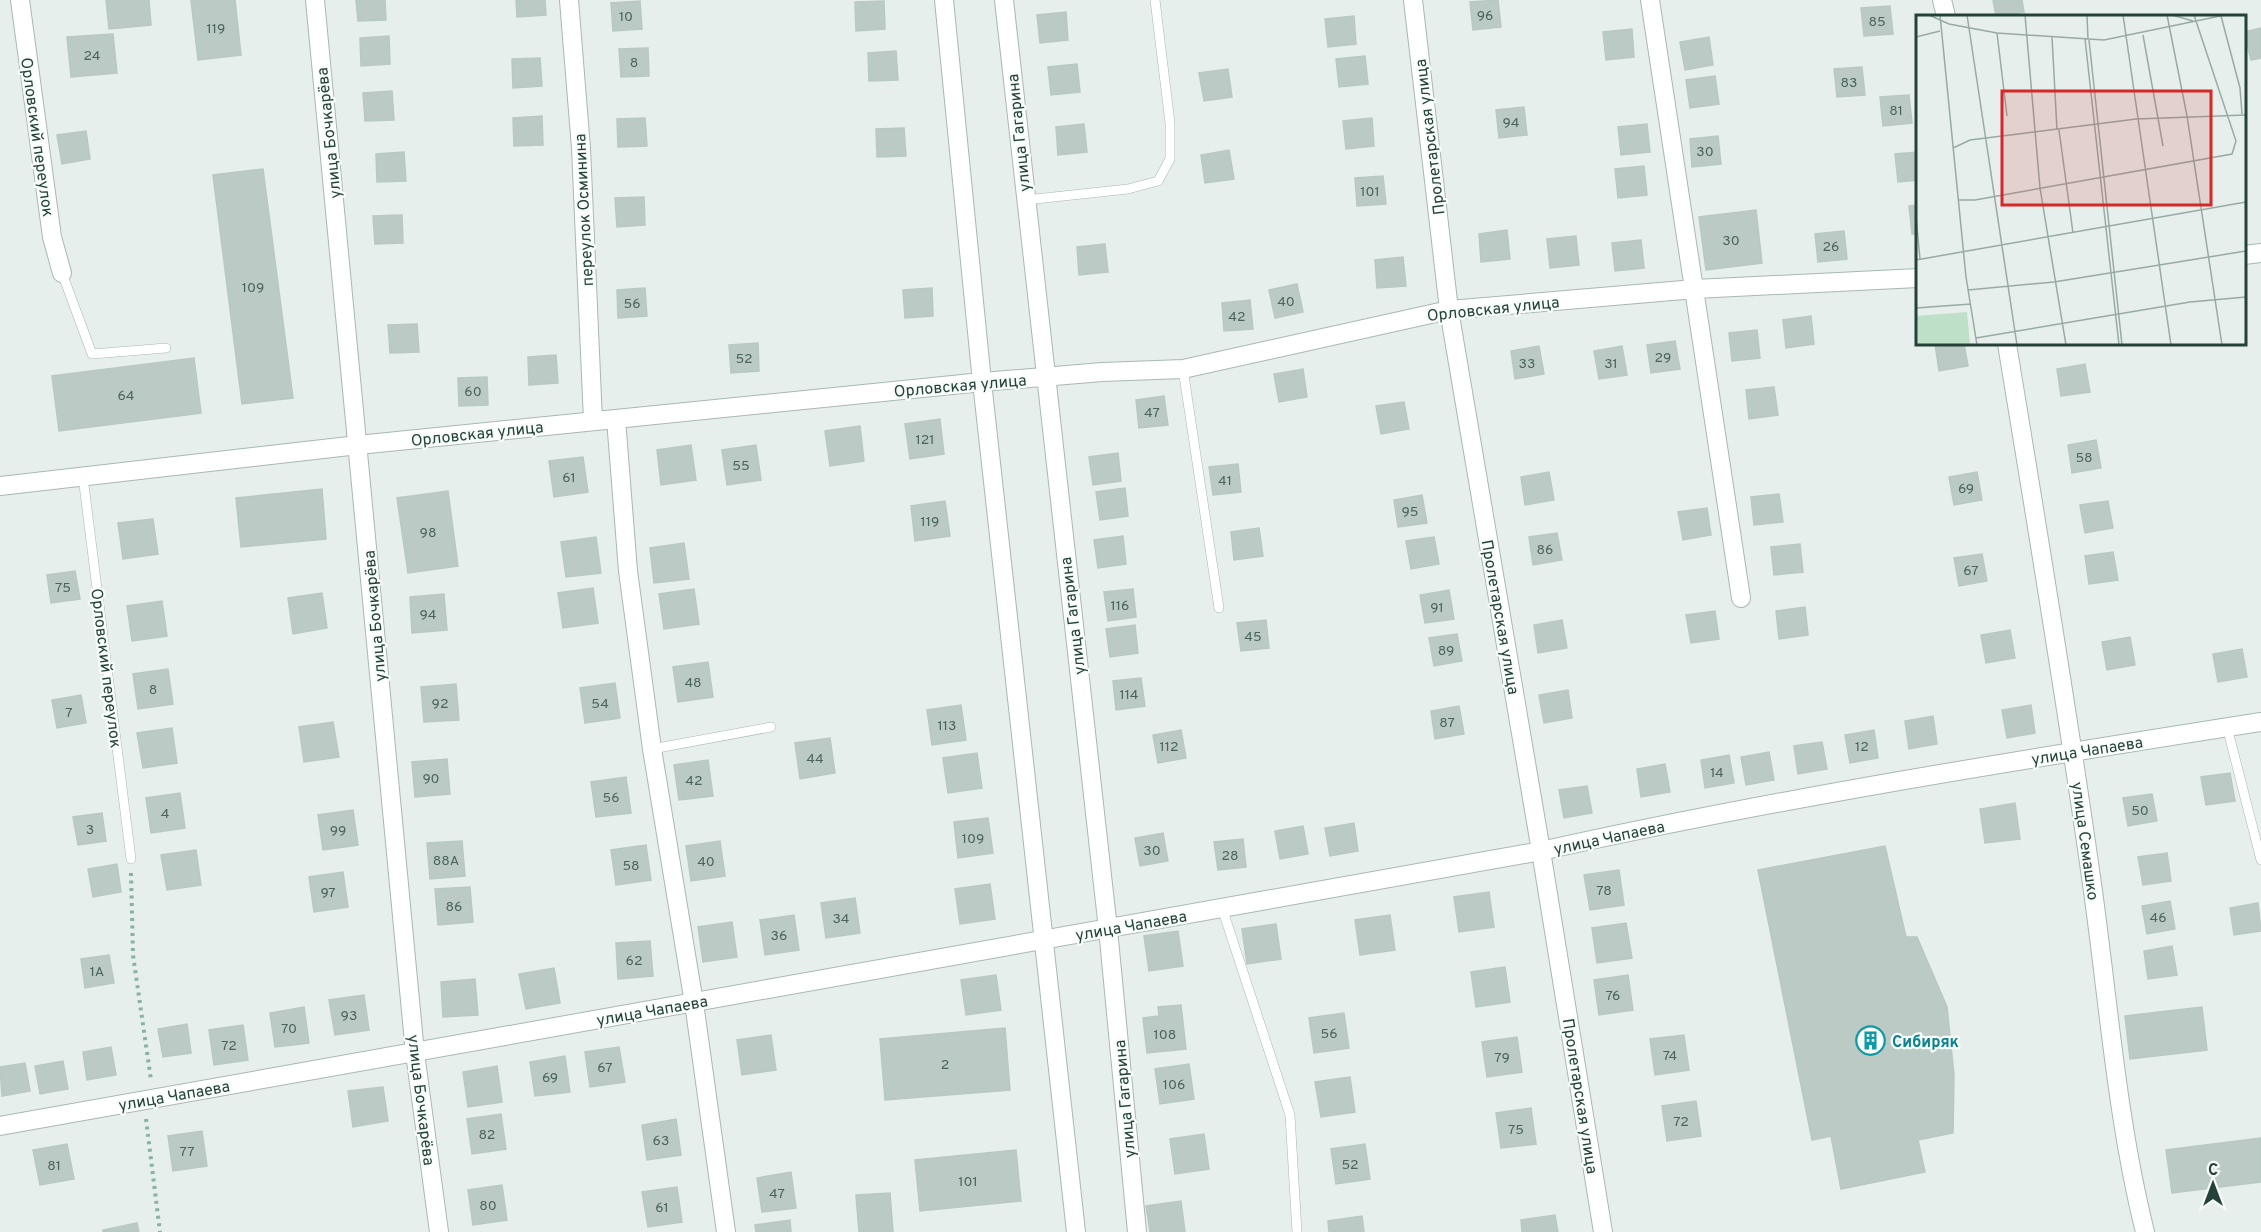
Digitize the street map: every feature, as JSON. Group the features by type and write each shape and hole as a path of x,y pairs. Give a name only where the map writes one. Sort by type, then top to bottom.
{"street":[{"name":"Орловский переулок","path":"20,0 52,237 62,273"},
{"name":"улица Бочкарёва","path":"315,0 415,1053 439,1232"},
{"name":"переулок Осминина","path":"569,0 581,148 593,421"},
{"path":"944,0 982,382 1076,1232"},
{"name":"улица Гагарина","path":"1004,0 1108,929 1137,1232"},
{"name":"Пролетарская улица","path":"1413,0 1449,310 1603,1232"},
{"path":"1650,0 1741,598"},
{"path":"1942,0 1946,15"},
{"path":"2246,255 2261,253"},
{"name":"Орловская улица","path":"0,486 616,418 982,382 1102,372 1184,369 1449,310 1695,290 1916,278"},
{"name":"улица Семашко","path":"2007,345 2073,752 2115,1062 2145,1232"},
{"path":"616,418 628,571 652,749 694,1003 726,1232"},
{"name":"улица Чапаева","path":"0,1126 1541,851 1655,826 2073,752 2261,722"}],"lane":[{"path":"1025,200 1128,189 1158,181 1170,159 1170,123 1155,0"},
{"path":"62,273 92,354 166,348"},
{"path":"1184,369 1219,608"},
{"name":"Орловский переулок","path":"83,477 131,859"},
{"path":"652,749 771,727"},
{"path":"2227,727 2261,860"},
{"path":"1222,908 1290,1115 1297,1232"}],"path":[{"path":"131,859 133,955 149,1099 160,1232"}],"building":[{"path":"106,0 149,0 151,25 109,29"},
{"path":"191,0 235,0 241,55 198,60"},
{"path":"356,0 385,0 386,20 358,21"},
{"path":"516,0 545,0 546,15 517,17"},
{"path":"1498,0 1501,27 1473,30 1470,2"},
{"path":"1993,0 2022,0 2024,12 1996,15"},
{"path":"640,1 642,29 613,31 611,3"},
{"path":"884,1 885,29 856,31 855,2"},
{"path":"1890,6 1893,34 1864,36 1861,8"},
{"path":"1066,12 1068,40 1040,43 1037,15"},
{"path":"1354,16 1356,44 1328,47 1325,19"},
{"path":"2261,28 2261,58 2251,60 2246,32"},
{"path":"1632,29 1634,57 1606,60 1603,32"},
{"path":"113,34 117,73 71,77 67,37"},
{"path":"389,36 390,64 361,66 360,38"},
{"path":"1709,37 1713,65 1685,70 1680,42"},
{"path":"648,48 649,76 621,77 619,49"},
{"path":"896,51 898,80 869,81 868,53"},
{"path":"1365,56 1368,84 1339,87 1336,59"},
{"path":"540,58 542,86 513,88 512,59"},
{"path":"1077,64 1080,92 1051,95 1048,67"},
{"path":"1862,67 1865,95 1837,97 1834,69"},
{"path":"1228,69 1232,97 1204,101 1199,73"},
{"path":"1715,76 1719,104 1690,108 1686,80"},
{"path":"392,91 394,120 365,121 363,93"},
{"path":"1909,95 1912,123 1883,126 1880,97"},
{"path":"1524,107 1527,135 1499,138 1496,110"},
{"path":"542,116 543,145 514,146 513,118"},
{"path":"645,118 647,146 618,147 617,119"},
{"path":"1372,118 1374,146 1346,149 1343,121"},
{"path":"1084,124 1087,152 1058,155 1056,127"},
{"path":"1647,124 1650,152 1621,155 1618,127"},
{"path":"904,128 906,156 877,157 876,129"},
{"path":"86,131 90,159 62,164 57,135"},
{"path":"1718,136 1721,164 1692,167 1690,139"},
{"path":"1229,150 1234,179 1205,183 1201,155"},
{"path":"404,152 406,181 377,182 376,154"},
{"path":"1916,152 1916,180 1898,182 1895,154"},
{"path":"1644,166 1647,195 1618,198 1615,169"},
{"path":"263,169 293,398 242,404 213,175"},
{"path":"1383,176 1386,204 1357,206 1355,178"},
{"path":"644,197 645,225 617,227 615,198"},
{"path":"1916,205 1916,234 1912,234 1909,206"},
{"path":"1756,210 1762,263 1706,270 1699,217"},
{"path":"402,215 403,243 375,244 373,216"},
{"path":"1507,230 1510,259 1481,262 1479,234"},
{"path":"1844,231 1847,259 1818,262 1815,234"},
{"path":"1576,236 1579,265 1550,268 1547,239"},
{"path":"1641,240 1644,268 1615,271 1612,243"},
{"path":"1105,244 1108,272 1079,275 1077,247"},
{"path":"1403,257 1406,286 1377,288 1375,260"},
{"path":"1297,284 1303,312 1275,318 1269,290"},
{"path":"645,288 647,316 618,318 617,290"},
{"path":"932,288 933,316 905,318 903,290"},
{"path":"1250,300 1253,329 1224,331 1222,303"},
{"path":"1811,316 1814,344 1786,348 1783,320"},
{"path":"417,324 419,352 390,353 388,325"},
{"path":"1757,330 1760,358 1732,361 1729,333"},
{"path":"1675,341 1680,369 1651,373 1647,345"},
{"path":"758,343 759,371 731,373 729,345"},
{"path":"1935,345 1964,345 1968,366 1939,371"},
{"path":"1539,346 1544,374 1515,379 1511,351"},
{"path":"1622,346 1627,375 1599,379 1594,351"},
{"path":"556,355 558,383 529,385 528,357"},
{"path":"194,358 201,413 59,431 52,376"},
{"path":"2085,364 2090,392 2061,396 2057,369"},
{"path":"1303,369 1307,397 1279,402 1274,374"},
{"path":"487,377 488,405 459,406 458,378"},
{"path":"1774,387 1778,415 1749,419 1746,390"},
{"path":"1164,396 1168,425 1139,428 1136,400"},
{"path":"1404,402 1409,429 1381,434 1376,406"},
{"path":"940,419 944,454 910,459 905,424"},
{"path":"860,426 864,461 830,466 825,431"},
{"path":"2096,440 2101,468 2072,473 2068,445"},
{"path":"691,445 696,480 661,485 657,450"},
{"path":"756,445 761,480 727,485 722,450"},
{"path":"1118,453 1121,481 1093,485 1089,457"},
{"path":"583,457 588,492 554,497 549,461"},
{"path":"1238,464 1241,492 1213,495 1209,467"},
{"path":"1549,472 1554,500 1525,505 1521,477"},
{"path":"1977,472 1982,500 1954,505 1949,477"},
{"path":"1125,488 1128,516 1100,520 1096,492"},
{"path":"322,489 326,539 241,547 236,498"},
{"path":"448,491 458,566 408,573 397,498"},
{"path":"1779,494 1783,522 1754,525 1751,497"},
{"path":"1422,495 1427,523 1398,527 1394,500"},
{"path":"945,501 950,536 915,541 911,506"},
{"path":"2108,501 2113,528 2085,533 2080,505"},
{"path":"1707,508 1711,535 1683,540 1678,512"},
{"path":"153,519 158,554 123,559 118,523"},
{"path":"1259,528 1263,556 1234,560 1231,532"},
{"path":"1557,533 1562,560 1533,565 1529,537"},
{"path":"1123,536 1126,564 1098,568 1094,540"},
{"path":"596,537 601,573 566,577 561,542"},
{"path":"1434,537 1439,564 1411,569 1406,541"},
{"path":"684,543 689,579 654,583 650,548"},
{"path":"1800,544 1803,572 1774,575 1771,547"},
{"path":"2113,552 2118,580 2089,584 2085,556"},
{"path":"1982,554 1987,581 1959,586 1954,558"},
{"path":"75,571 80,599 51,603 47,575"},
{"path":"593,588 598,623 563,628 558,593"},
{"path":"694,589 699,624 664,629 659,594"},
{"path":"1133,589 1136,617 1108,621 1104,592"},
{"path":"1449,590 1454,619 1425,623 1420,595"},
{"path":"322,593 327,628 293,634 288,598"},
{"path":"444,594 447,630 412,633 410,597"},
{"path":"162,601 167,636 132,641 127,606"},
{"path":"1805,607 1808,635 1779,639 1776,611"},
{"path":"1715,611 1719,639 1691,643 1686,615"},
{"path":"1266,620 1269,648 1241,651 1237,623"},
{"path":"1562,620 1567,648 1538,653 1534,625"},
{"path":"1135,625 1138,653 1110,657 1106,629"},
{"path":"2010,630 2015,658 1986,663 1981,635"},
{"path":"1457,634 1462,661 1434,666 1429,638"},
{"path":"2130,637 2135,665 2107,670 2102,642"},
{"path":"2242,649 2247,677 2218,682 2213,654"},
{"path":"708,662 713,697 678,702 673,667"},
{"path":"168,669 173,704 138,709 133,674"},
{"path":"1141,678 1145,706 1116,710 1113,681"},
{"path":"615,683 620,718 585,723 580,688"},
{"path":"456,684 459,720 424,722 421,687"},
{"path":"1568,690 1572,718 1544,723 1539,695"},
{"path":"81,695 86,723 57,728 52,700"},
{"path":"961,705 966,740 932,745 927,710"},
{"path":"2031,705 2035,733 2007,738 2002,710"},
{"path":"1459,706 1464,734 1435,739 1431,711"},
{"path":"1933,716 1937,744 1909,749 1905,721"},
{"path":"333,722 339,757 304,762 299,727"},
{"path":"172,728 177,763 143,768 137,733"},
{"path":"1181,730 1186,758 1158,763 1153,735"},
{"path":"1874,730 1878,758 1850,763 1845,735"},
{"path":"830,738 835,773 800,779 795,743"},
{"path":"1822,742 1827,769 1798,774 1794,746"},
{"path":"1769,752 1774,780 1746,785 1741,757"},
{"path":"977,753 982,788 948,793 943,758"},
{"path":"1729,755 1734,783 1705,788 1701,760"},
{"path":"447,759 450,794 415,797 412,762"},
{"path":"708,760 713,796 679,800 674,765"},
{"path":"1665,764 1670,792 1641,797 1637,769"},
{"path":"2230,773 2235,801 2206,805 2201,777"},
{"path":"626,777 631,813 596,817 591,782"},
{"path":"1587,786 1592,813 1564,818 1559,790"},
{"path":"180,793 185,828 151,833 146,798"},
{"path":"2152,794 2157,821 2128,826 2123,798"},
{"path":"2015,803 2020,839 1985,843 1980,809"},
{"path":"353,810 358,845 323,850 318,815"},
{"path":"102,813 106,841 78,845 73,817"},
{"path":"988,818 993,853 958,858 954,822"},
{"path":"1354,823 1358,851 1330,856 1325,828"},
{"path":"1303,826 1308,854 1280,859 1275,831"},
{"path":"1163,833 1168,861 1140,866 1135,838"},
{"path":"1243,839 1246,867 1218,870 1214,842"},
{"path":"462,841 465,876 430,879 427,843"},
{"path":"720,841 725,876 691,881 686,846"},
{"path":"646,845 651,880 616,885 611,850"},
{"name":"Сибиряк","path":"1885,846 1906,937 1917,937 1947,1007 1954,1075 1953,1133 1918,1140 1925,1172 1841,1189 1831,1136 1812,1140 1758,870"},
{"path":"196,850 201,885 167,890 161,855"},
{"path":"2167,853 2171,881 2143,885 2138,857"},
{"path":"117,864 121,892 93,897 88,869"},
{"path":"1619,870 1624,905 1590,910 1584,875"},
{"path":"343,872 348,907 314,912 309,877"},
{"path":"990,884 995,919 960,924 955,889"},
{"path":"470,887 473,922 438,925 435,889"},
{"path":"1489,892 1494,927 1459,932 1454,897"},
{"path":"855,898 860,933 826,938 821,903"},
{"path":"2170,901 2175,929 2147,934 2142,906"},
{"path":"2258,903 2261,931 2234,935 2230,908"},
{"path":"794,915 799,950 765,955 760,920"},
{"path":"1390,915 1395,950 1360,955 1355,920"},
{"path":"732,922 737,957 703,962 698,927"},
{"path":"1626,923 1632,958 1597,963 1592,928"},
{"path":"1276,924 1281,959 1247,964 1242,929"},
{"path":"1178,931 1183,966 1149,971 1144,936"},
{"path":"650,941 653,976 618,979 616,943"},
{"path":"2172,946 2177,975 2148,979 2144,951"},
{"path":"109,955 114,983 85,988 81,959"},
{"path":"1505,967 1510,1002 1476,1007 1471,972"},
{"path":"554,968 560,1003 526,1009 519,974"},
{"path":"996,975 1001,1010 966,1015 961,980"},
{"path":"1628,975 1633,1010 1599,1015 1594,980"},
{"path":"475,979 478,1015 443,1017 441,982"},
{"path":"364,995 369,1030 335,1035 329,1000"},
{"path":"1181,1005 1186,1049 1147,1053 1143,1018 1159,1016 1158,1007"},
{"path":"304,1007 309,1043 275,1047 270,1013"},
{"path":"2202,1007 2207,1050 2130,1059 2125,1016"},
{"path":"1344,1013 1349,1048 1314,1053 1309,1018"},
{"path":"187,1024 191,1053 163,1057 158,1029"},
{"path":"243,1025 248,1060 214,1065 209,1030"},
{"path":"1005,1028 1010,1090 885,1100 880,1039"},
{"path":"771,1035 776,1070 742,1075 737,1040"},
{"path":"1684,1035 1689,1070 1655,1075 1650,1039"},
{"path":"1517,1037 1522,1072 1487,1077 1482,1042"},
{"path":"111,1047 116,1075 87,1080 83,1052"},
{"path":"619,1047 625,1082 590,1087 585,1052"},
{"path":"565,1056 570,1092 535,1096 530,1062"},
{"path":"63,1061 68,1089 40,1094 35,1066"},
{"path":"25,1063 30,1091 2,1096 0,1067"},
{"path":"1189,1064 1194,1099 1160,1104 1155,1069"},
{"path":"497,1066 502,1102 468,1107 463,1072"},
{"path":"1350,1077 1355,1112 1321,1117 1315,1082"},
{"path":"383,1087 388,1121 353,1127 348,1091"},
{"path":"1696,1101 1701,1136 1667,1141 1662,1106"},
{"path":"1531,1108 1536,1144 1501,1148 1496,1113"},
{"path":"501,1114 506,1149 472,1154 467,1119"},
{"path":"676,1119 681,1155 647,1160 642,1125"},
{"path":"202,1131 207,1166 173,1171 168,1136"},
{"path":"1204,1134 1209,1169 1175,1174 1170,1139"},
{"path":"2261,1138 2261,1182 2172,1193 2166,1150"},
{"path":"67,1144 74,1179 40,1185 33,1150"},
{"path":"1365,1144 1370,1179 1336,1184 1331,1149"},
{"path":"1016,1150 1021,1201 920,1211 915,1160"},
{"path":"791,1172 796,1208 762,1212 757,1178"},
{"path":"502,1185 507,1220 473,1225 468,1190"},
{"path":"677,1187 682,1222 648,1227 642,1192"},
{"path":"890,1193 893,1232 859,1232 856,1195"},
{"path":"1181,1201 1185,1232 1150,1232 1146,1206"},
{"path":"1555,1215 1558,1232 1522,1232 1521,1220"},
{"path":"1362,1216 1364,1232 1329,1232 1328,1221"},
{"path":"790,1220 791,1232 756,1232 755,1225"},
{"path":"137,1223 139,1232 103,1232 103,1230"}],"place":[{"name":"Сибиряк","path":"1871,1041"}]}
